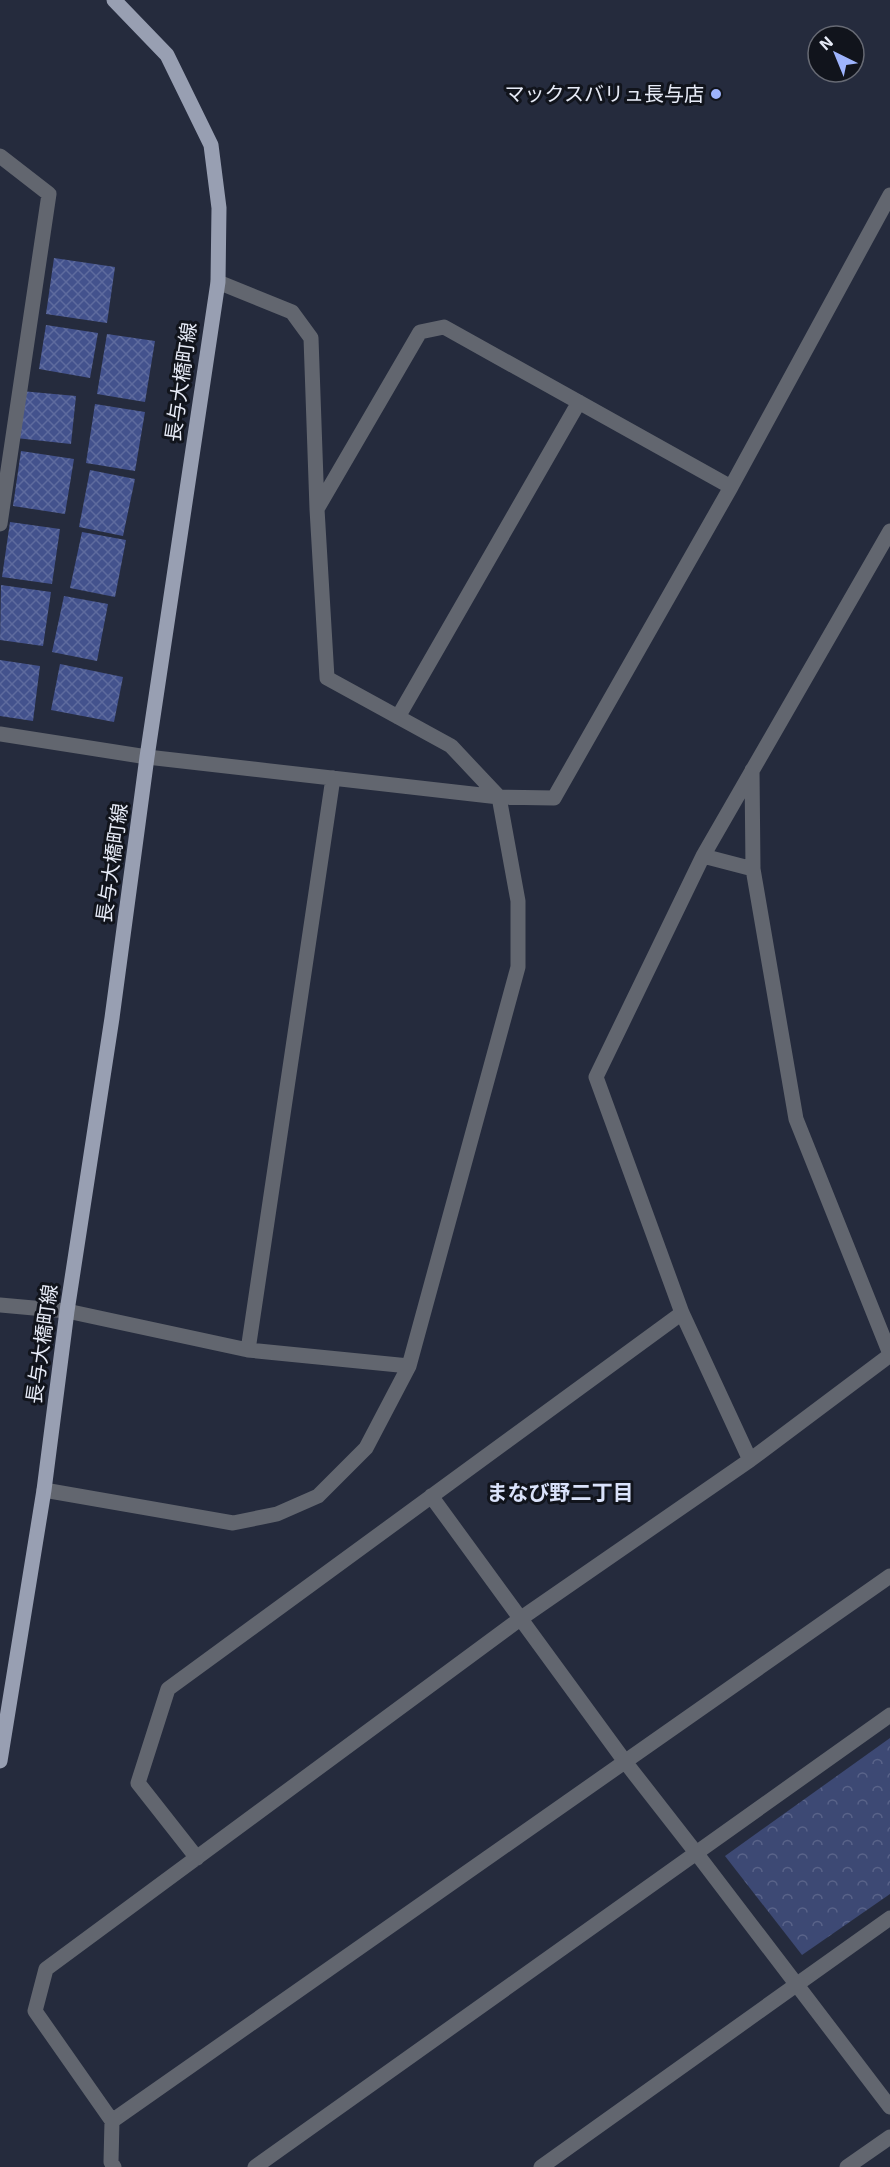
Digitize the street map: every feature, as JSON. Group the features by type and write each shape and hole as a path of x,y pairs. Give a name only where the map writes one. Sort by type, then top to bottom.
{"main road":[{"name":"長与大橋町線","path":"0,1761 44,1490 67,1311 112,1018 147,757 218,282 219,208 211,145 167,56 114,0"}],"street":[{"path":"0,156 49,194 0,524"},
{"path":"0,734 147,757 499,797 554,798 731,487 890,195"},
{"path":"44,1490 232,1523 277,1514 318,1496 366,1448 409,1366 518,967 518,901 499,797 452,746 327,678 317,508 312,338 292,312 218,282"},
{"path":"317,508 420,332 444,327 731,487"},
{"path":"398,717 579,402"},
{"path":"750,1460 682,1313 596,1077 703,856 890,531"},
{"path":"114,2167 111,2162 112,2121 35,2011 46,1969 520,1619 750,1460 890,1355 796,1119 753,869 752,770"},
{"path":"248,1350 333,778"},
{"path":"703,856 753,869"},
{"path":"0,1305 67,1311 248,1350 409,1366"},
{"path":"197,1858 138,1783 168,1689 682,1313"},
{"path":"431,1496 626,1763 890,2107"},
{"path":"112,2121 890,1576"},
{"path":"255,2167 698,1854 890,1715"},
{"path":"541,2167 890,1918"},
{"path":"847,2167 890,2137"}],"green space":[{"path":"890,1738 890,1894 802,1955 725,1856"}],"building":[{"path":"54,258 115,267 107,323 46,314"},
{"path":"46,325 98,333 90,378 39,369"},
{"path":"107,334 155,341 145,402 97,394"},
{"path":"21,391 76,396 71,444 16,438"},
{"path":"95,404 145,412 135,471 86,463"},
{"path":"21,451 74,459 65,514 13,506"},
{"path":"90,470 135,479 123,536 79,527"},
{"path":"10,522 60,529 52,584 2,577"},
{"path":"82,532 126,540 115,597 70,588"},
{"path":"1,585 51,592 43,646 0,640"},
{"path":"64,596 108,604 97,661 52,652"},
{"path":"0,660 40,666 33,721 0,716"},
{"path":"60,664 123,677 114,722 51,710"}],"place":[{"name":"マックスバリュ長与店","path":"716,94"}],"district":[{"name":"まなび野二丁目","path":"560,1493"}]}
